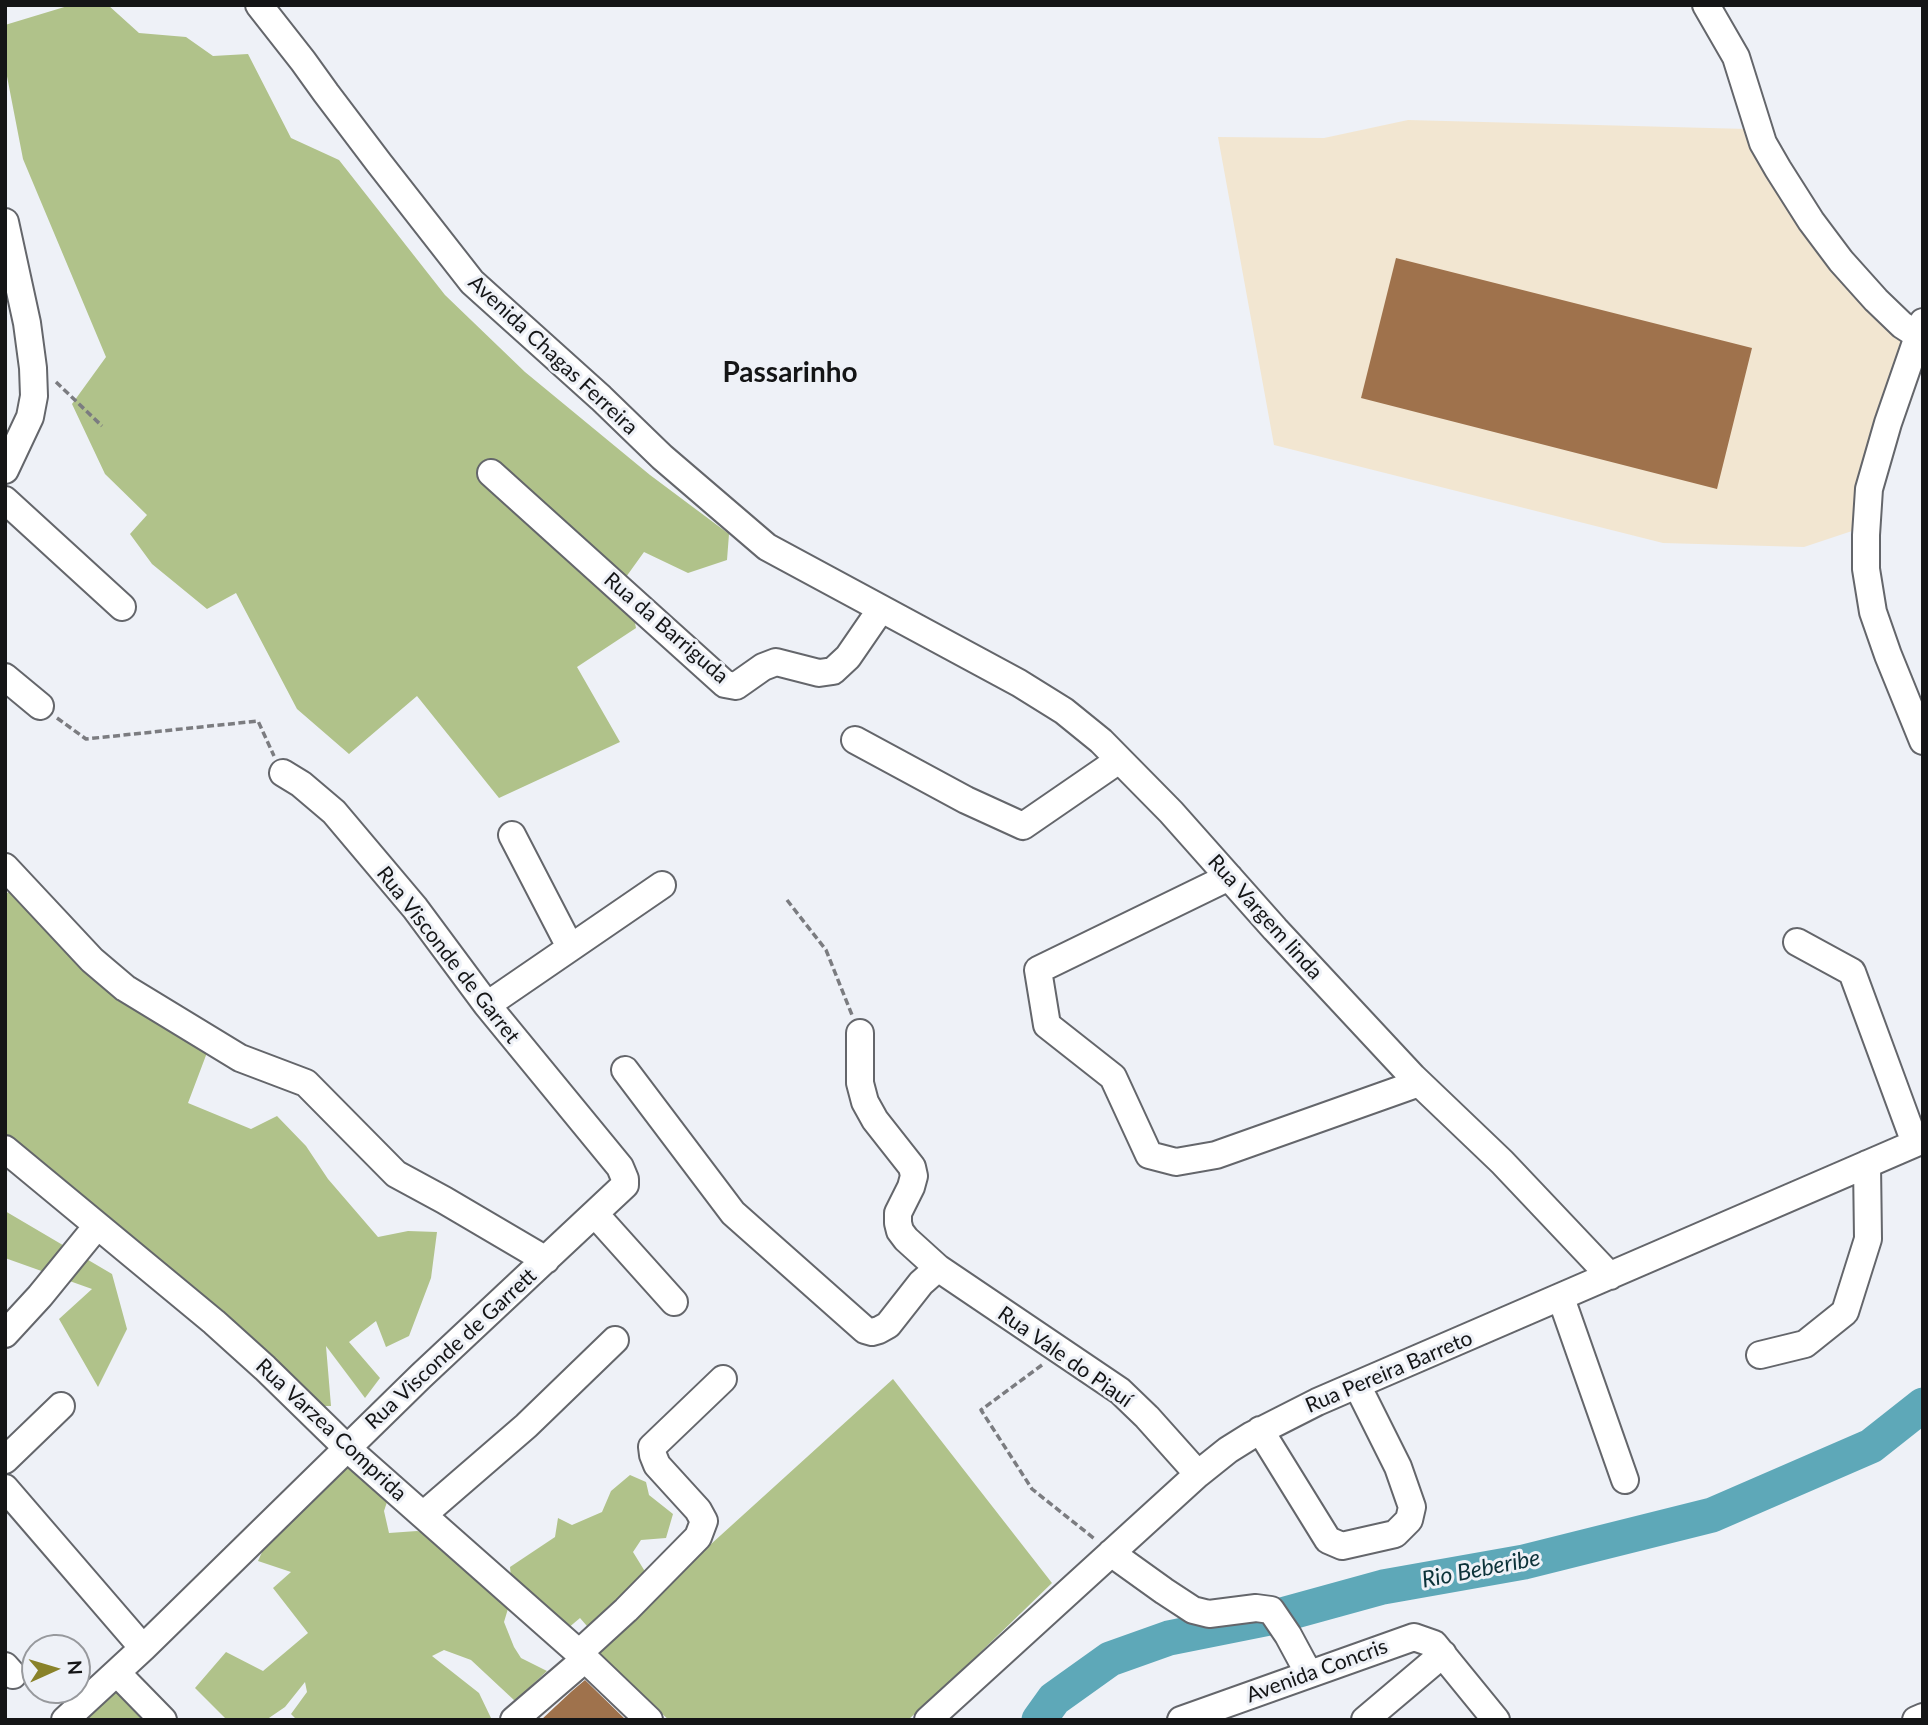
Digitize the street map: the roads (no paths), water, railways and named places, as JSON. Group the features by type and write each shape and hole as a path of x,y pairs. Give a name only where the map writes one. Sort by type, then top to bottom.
{"street":[{"name":"Avenida Chagas Ferreira","path":"259,5 472,282 662,457 767,547 881,609"},
{"path":"1706,5 1736,57 1763,144 1811,221 1841,261 1876,300 1902,325 1921,329 1888,423 1869,489 1866,569 1873,612 1923,741"},
{"path":"5,222 27,323 34,396 30,417 5,470"},
{"name":"Rua da Barriguda","path":"491,473 726,684 736,686 763,667 776,662 819,673 833,671 848,657 881,609"},
{"path":"5,500 122,607"},
{"name":"Rua Vargem linda","path":"881,609 958,648 1064,710 1101,741 1171,812 1419,1083 1502,1161 1610,1276"},
{"path":"5,677 40,706"},
{"path":"855,740 966,800 1023,826 1119,760"},
{"name":"Rua Visconde de Garret","path":"283,773 302,784 334,812 415,908 487,1005 604,1147"},
{"path":"512,835 570,947"},
{"path":"5,867 92,960 125,988 240,1058 306,1083 396,1174 546,1259"},
{"path":"1229,877 1038,971 1047,1025 1113,1077 1149,1155 1176,1162 1216,1155 1419,1083"},
{"path":"487,1005 662,886"},
{"path":"1797,942 1852,972 1919,1142"},
{"name":"Rua Vale do Piauí","path":"860,1033 860,1083 865,1102 875,1120 912,1167 914,1175 898,1213 900,1231 946,1274 1120,1391 1198,1474"},
{"path":"625,1070 733,1213 865,1330 879,1331 888,1325 921,1283 946,1274"},
{"name":"Rua Pereira Barreto","path":"928,1720 1198,1474 1259,1430 1317,1402 1919,1142"},
{"name":"Rua Visconde de Garrett","path":"65,1720 143,1648 451,1347 625,1185 620,1167 604,1147"},
{"name":"Rua Varzea Comprida","path":"5,1149 214,1322 347,1448 582,1656 649,1720"},
{"path":"1760,1355 1805,1344 1845,1312 1868,1239 1867,1164"},
{"path":"595,1214 674,1302"},
{"path":"5,1334 97,1226"},
{"path":"1561,1298 1625,1480"},
{"path":"423,1515 526,1426 615,1340"},
{"path":"514,1720 582,1656 698,1537 704,1521 698,1510 657,1465 652,1447 723,1379"},
{"path":"1259,1430 1328,1540 1342,1546 1395,1534 1409,1520 1412,1507 1398,1467 1357,1385"},
{"path":"5,1460 61,1406"},
{"path":"5,1488 143,1648"},
{"path":"1111,1553 1193,1610 1209,1614 1256,1608 1271,1610 1309,1674"},
{"name":"Avenida Concris","path":"1181,1720 1414,1637 1434,1644 1443,1654"},
{"path":"1365,1720 1443,1654 1496,1720"},
{"path":"117,1672 163,1720"},
{"path":"1916,1720 1923,1717"}],"waterway":[{"name":"Rio Beberibe","path":"1039,1720 1054,1699 1110,1659 1169,1638 1274,1617 1383,1587 1524,1562 1712,1515 1871,1446 1923,1405"}],"district":[{"name":"Passarinho","path":"790,373"}]}
